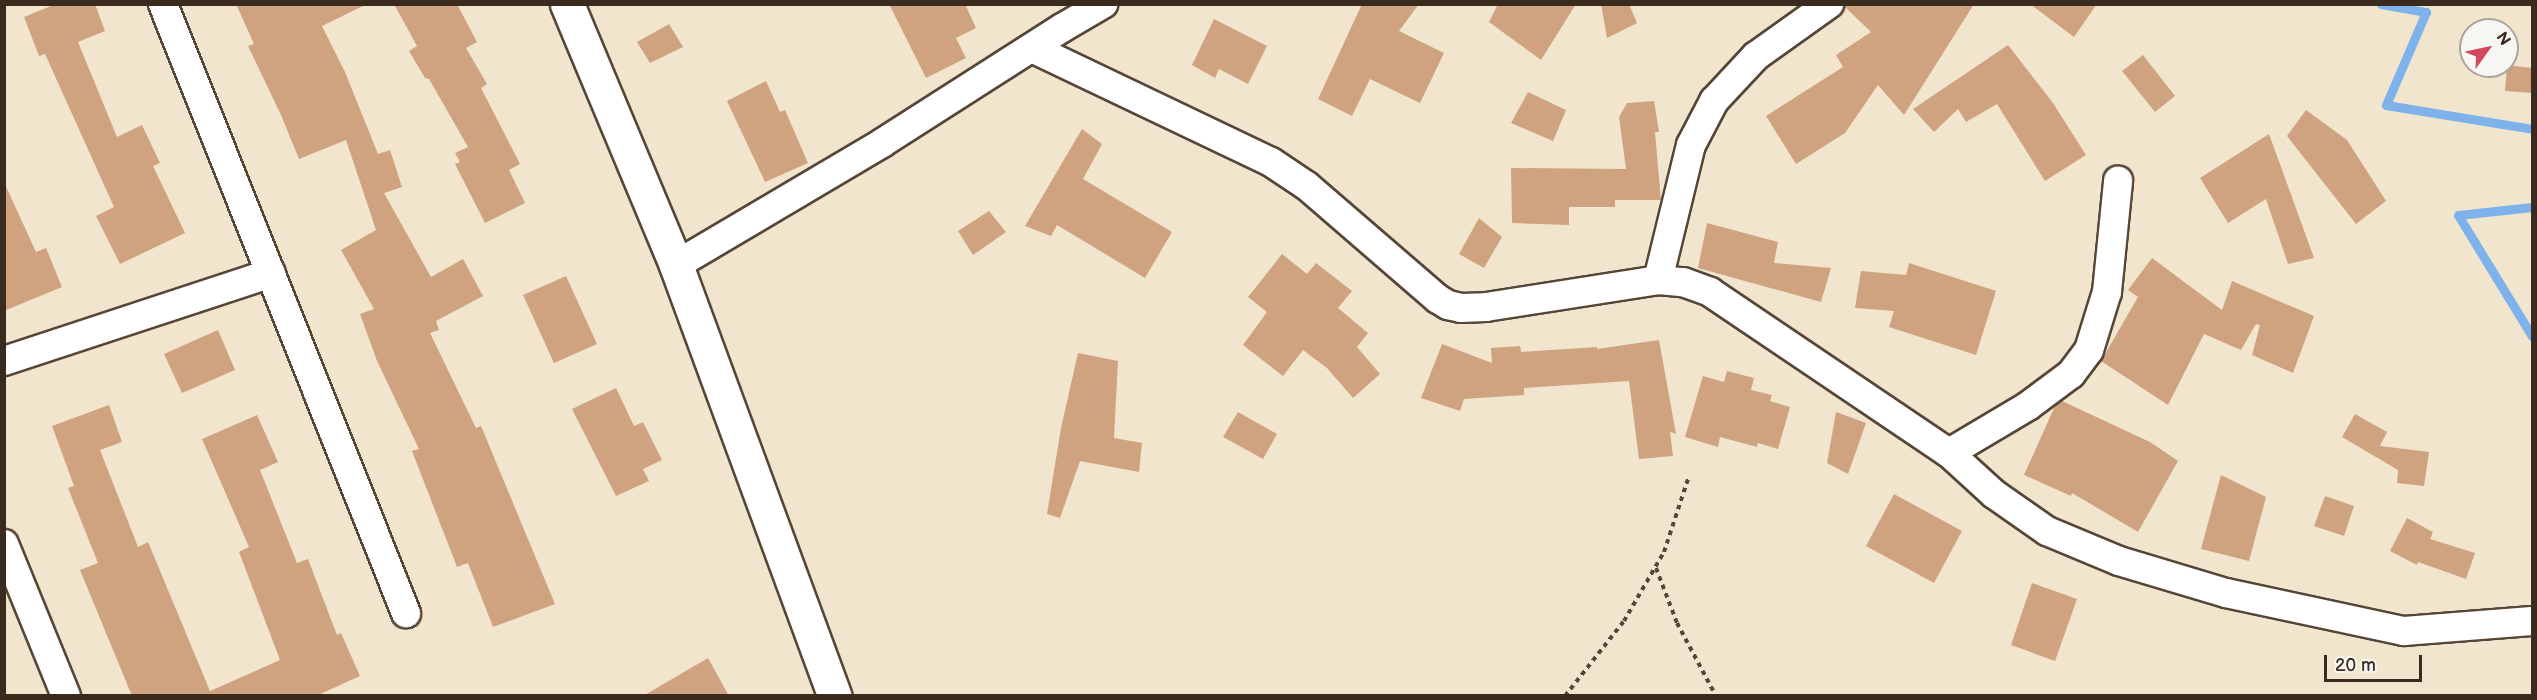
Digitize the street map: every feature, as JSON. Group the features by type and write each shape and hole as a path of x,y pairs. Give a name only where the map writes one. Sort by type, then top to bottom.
{"main road":[{"path":"567,4 676,265 835,696"}],"street":[{"path":"163,4 406,613"},
{"path":"676,265 882,143 1103,4"},
{"path":"1658,280 1691,145 1714,101 1756,56 1829,4"},
{"path":"1032,48 1272,162 1306,186 1438,299 1448,305 1461,308 1486,308 1658,280 1683,282 1710,292 1949,453 1994,494 2047,531 2119,561 2226,593 2404,631 2532,621"},
{"path":"1949,453 2028,406 2054,387 2071,374 2089,350 2107,292 2118,181"},
{"path":"4,361 271,273"},
{"path":"4,544 66,696"}],"path":[{"path":"1565,696 1624,621 1656,567 1664,552 1688,479"},
{"path":"1656,567 1677,623 1716,696"}],"building":[{"path":"56,4 95,4 105,31 78,42 117,137 142,125 160,163 153,166 185,233 120,264 96,216 114,207 45,54 39,56 24,17"},
{"path":"236,4 367,4 322,26 345,72 378,154 390,150 402,187 384,193 431,277 463,259 483,296 436,321 439,330 430,333 476,428 481,426 555,604 493,627 468,563 457,567 412,451 419,449 377,361 360,314 374,309 341,250 376,230 346,140 299,159 248,46 254,44"},
{"path":"394,4 457,4 477,42 466,48 487,84 481,88 520,164 509,170 525,203 485,223 455,164 460,162 455,153 468,147 429,79 425,78 409,51 417,46"},
{"path":"889,4 965,4 976,28 956,38 966,58 926,78"},
{"path":"1362,4 1419,4 1399,31 1444,53 1420,103 1370,79 1352,116 1318,99"},
{"path":"1498,4 1576,4 1541,60 1489,22"},
{"path":"1601,4 1629,4 1637,23 1607,38"},
{"path":"1845,4 1974,4 1904,115 1878,85 1845,133 1796,164 1766,116 1843,67 1836,55 1871,32 1845,7"},
{"path":"2030,4 2097,4 2074,37"},
{"path":"1214,19 1267,46 1248,84 1219,69 1215,78 1192,65"},
{"path":"669,24 683,47 650,63 637,42"},
{"path":"2008,45 2053,103 2086,155 2045,181 1997,104 1966,122 1958,109 1934,132 1913,109"},
{"path":"2143,55 2175,96 2155,112 2122,71"},
{"path":"2519,66 2532,68 2532,93 2505,91 2506,78 2519,78"},
{"path":"766,81 780,112 785,110 808,163 765,182 727,101"},
{"path":"1528,92 1566,110 1553,141 1511,123"},
{"path":"1654,101 1659,132 1655,132 1661,200 1615,200 1615,207 1569,207 1569,225 1512,223 1511,168 1626,169 1619,117 1627,103"},
{"path":"2306,110 2347,140 2386,201 2356,224 2287,136"},
{"path":"1082,129 1102,144 1083,179 1172,232 1145,278 1057,225 1051,236 1025,226"},
{"path":"2269,134 2314,258 2288,264 2266,199 2228,223 2200,178"},
{"path":"4,182 36,252 46,248 62,287 4,311"},
{"path":"989,211 1006,232 973,255 958,231"},
{"path":"1479,218 1502,237 1484,268 1459,254"},
{"path":"1707,223 1778,242 1774,263 1831,268 1821,302 1698,268"},
{"path":"1282,254 1307,274 1316,263 1352,291 1338,308 1368,333 1357,347 1380,374 1353,398 1327,368 1303,350 1283,376 1243,345 1267,312 1248,297"},
{"path":"2152,258 2222,310 2232,281 2314,316 2293,373 2252,355 2260,325 2256,324 2241,350 2204,334 2168,405 2101,361 2138,297 2128,290"},
{"path":"1909,263 1996,291 1976,355 1889,327 1894,311 1855,308 1861,271 1906,275"},
{"path":"566,276 597,344 554,363 523,295"},
{"path":"218,330 235,370 182,393 164,354"},
{"path":"1659,340 1676,434 1670,432 1673,456 1639,459 1629,381 1524,388 1524,395 1464,399 1460,411 1421,398 1442,344 1492,363 1491,348 1520,346 1521,352 1597,347 1597,349"},
{"path":"1078,353 1118,361 1114,438 1142,443 1139,472 1080,461 1060,518 1047,514 1061,428"},
{"path":"1727,371 1754,378 1751,390 1772,395 1770,401 1790,407 1778,449 1758,443 1757,447 1720,437 1718,447 1685,437 1703,376 1724,382"},
{"path":"616,388 634,426 643,422 662,460 643,469 649,481 616,496 572,409"},
{"path":"2062,401 2150,442 2178,461 2138,532 2072,493 2071,496 2024,475 2055,406"},
{"path":"109,405 122,442 100,450 138,547 148,542 210,691 280,660 239,552 249,547 202,439 257,415 278,462 260,470 297,563 308,559 337,635 341,633 360,676 316,696 132,696 80,570 98,563 68,488 74,486 52,426"},
{"path":"1238,412 1277,434 1263,459 1223,437"},
{"path":"1836,412 1866,423 1848,474 1827,463"},
{"path":"2355,414 2387,432 2380,446 2429,452 2424,486 2397,483 2398,470 2342,437"},
{"path":"2221,475 2266,497 2249,561 2201,549"},
{"path":"1894,494 1962,531 1934,583 1866,546"},
{"path":"2325,496 2354,506 2344,536 2314,526"},
{"path":"2407,518 2433,532 2430,539 2475,553 2466,579 2418,562 2417,565 2390,551"},
{"path":"2032,583 2077,599 2055,661 2011,645"},
{"path":"708,658 729,696 643,696"}],"waterway":[{"path":"2381,4 2426,12 2386,105 2532,129"},
{"path":"2532,207 2458,215 2532,336"}]}
